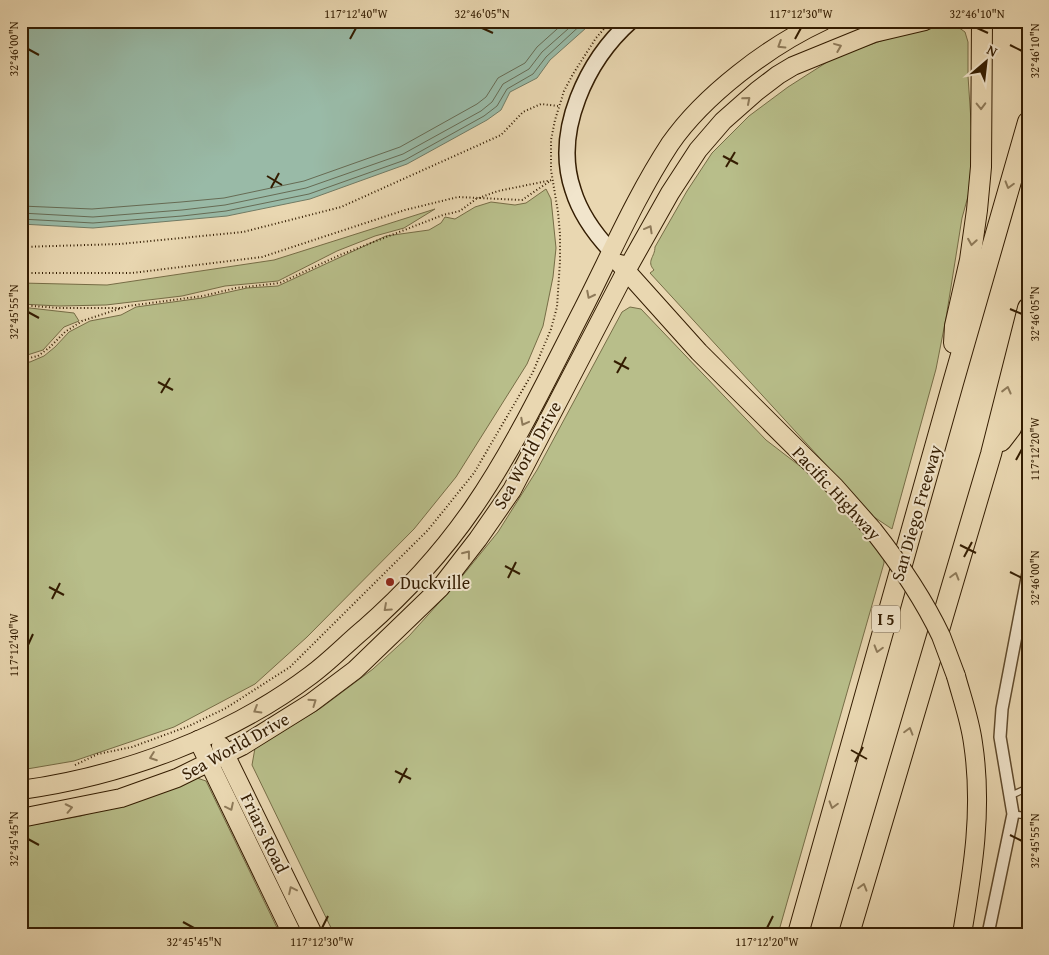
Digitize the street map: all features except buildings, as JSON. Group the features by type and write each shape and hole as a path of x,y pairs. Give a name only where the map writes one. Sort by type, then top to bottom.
{"highway":[{"path":"953,383 955,326 970,260 981,167 982,21"},
{"name":"San Diego Freeway","path":"798,934 819,854 1028,122"},
{"path":"849,934 991,454 1028,308"},
{"path":"991,454 1011,428 1028,383"},
{"path":"788,934 819,854"}],"main road":[{"path":"611,251 592,228 579,207 572,188 568,147 574,111 582,88 602,55 622,29 631,21"},
{"name":"Sea World Drive","path":"21,790 81,779 118,768 206,736 279,697 313,674 394,602 437,556 473,508 500,465 547,379 649,178 672,142 696,114 733,77 808,28 823,21"},
{"name":"Sea World Drive","path":"21,818 121,798 177,778 226,755 311,704 355,670 440,588 478,540 512,490 626,271 670,193 698,150 723,121 778,75 820,54 874,33 925,21"},
{"name":"Pacific Highway","path":"611,251 626,271 700,352 835,487 873,530 900,564 941,637 956,676 973,742 978,803 976,845 962,934"},
{"name":"Friars Road","path":"206,736 226,755 313,934"},
{"name":"Friars Road","path":"206,736 209,763 292,934"}],"street":[{"path":"988,934 1013,814 1000,737 1002,709 1028,573"}],"lane":[{"path":"1010,796 1025,789 1028,777"},
{"path":"1013,814 1028,816"}],"path":[{"path":"74,765 98,754 132,746 189,726 226,708 290,667 428,530 474,473 533,372 551,329 557,307 560,242 558,212 552,180 551,140 558,106 572,74 596,38 611,21"},
{"path":"21,247 120,244 243,232 340,207 501,135 523,112 541,104 558,106"},
{"path":"21,273 132,272 262,257 405,210 458,197 522,200 552,180"},
{"path":"21,305 58,308 123,308 203,296 236,288 280,283 340,255 443,215 460,211 476,199 498,191 552,180"},
{"path":"21,360 38,356 65,332 82,321 123,308"}],"green space":[{"path":"941,26 958,27 965,32 968,42 972,136 970,189 962,218 936,369 892,529 874,517 650,273 654,270 651,261 655,247 687,191 712,153 749,116 788,87 835,57 895,36"},
{"path":"546,189 551,199 556,248 553,277 543,326 527,364 456,477 414,529 307,637 255,684 174,727 74,761 21,770 21,362 30,362 44,356 69,332 90,321 121,315 136,307 202,298 247,288 278,286 386,236 429,230 441,223 445,217 455,219 475,207 491,202 515,205 526,203"},
{"path":"435,209 404,228 375,236 337,251 278,281 225,286 182,296 106,305 59,306 21,304 21,283 107,285 274,260"},
{"path":"21,307 74,313 79,321 64,327 43,350 21,357"},
{"path":"630,307 641,309 766,440 809,473 848,513 884,555 884,563 778,934 334,934 252,765 255,748 321,708 373,669 409,636 455,585 498,532 537,470 622,312"},
{"path":"197,778 206,781 280,934 21,934 21,827 81,816"}],"water":[{"path":"21,21 591,21 586,28 550,60 537,78 510,92 501,110 487,120 407,164 310,199 227,216 93,228 21,224"}],"place":[{"name":"Duckville","path":"390,582"}]}
